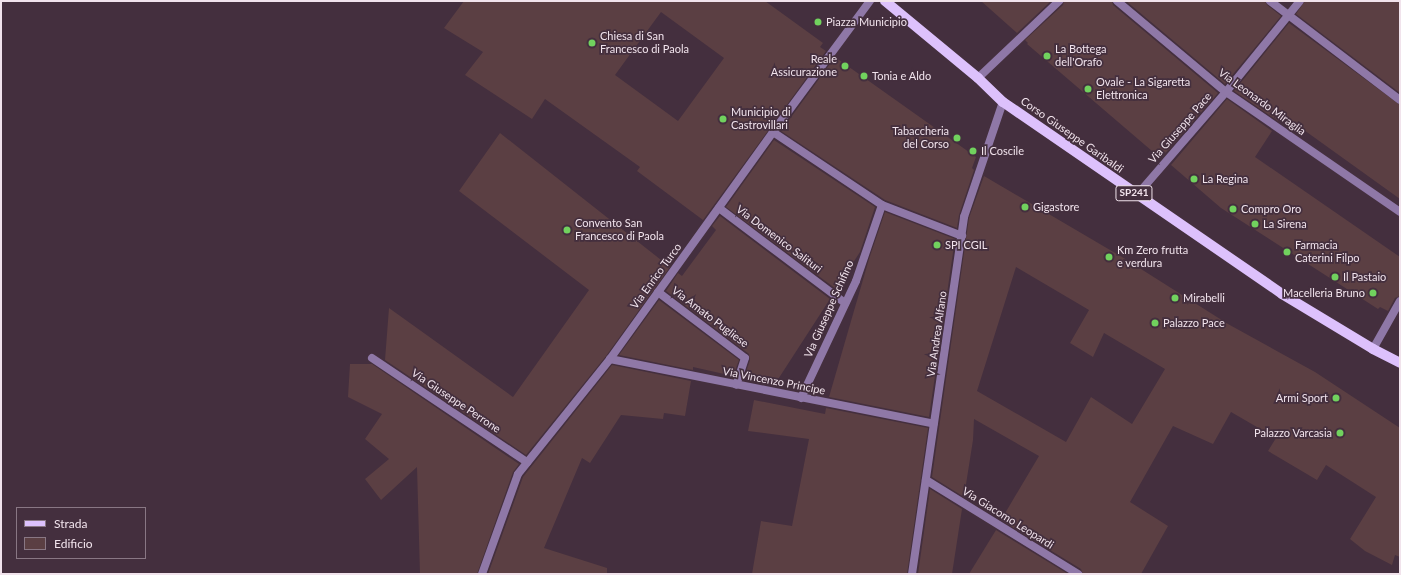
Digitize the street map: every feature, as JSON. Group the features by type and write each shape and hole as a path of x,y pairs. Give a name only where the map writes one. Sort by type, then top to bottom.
{"main road":[{"name":"Corso Giuseppe Garibaldi","path":"885,1 978,78 1003,102 1282,294 1373,349 1400,363"}],"street":[{"name":"Via Enrico Turco","path":"482,574 518,474 610,359 773,132 870,1"},
{"path":"978,78 1059,1"},
{"name":"Via Leonardo Miraglia","path":"1117,1 1226,92 1400,212"},
{"path":"1270,1 1400,100"},
{"name":"Via Giuseppe Pace","path":"1137,195 1226,92 1300,1"},
{"name":"Via Andrea Alfano","path":"912,574 964,217 1003,102"},
{"path":"773,132 882,205 962,236"},
{"name":"Via Giuseppe Schifino","path":"801,398 856,281 882,205"},
{"name":"Via Domenico Salituri","path":"719,208 845,303"},
{"name":"Via Amato Pugliese","path":"658,292 745,358 736,385"},
{"path":"1373,349 1400,301"},
{"name":"Via Giuseppe Perrone","path":"372,358 527,462"},
{"name":"Via Vincenzo Principe","path":"610,359 934,424"},
{"name":"Via Giacomo Leopardi","path":"926,480 1078,574"}],"building":[{"path":"464,1 765,1 823,43 820,47 826,51 703,220 637,171 640,167 545,99 532,119 465,75 483,52 444,28","holes":["661,12 724,58 678,121 615,75"]},
{"path":"981,1 1051,1 1017,33"},
{"path":"1064,1 1112,1 1113,5 1218,93 1162,157 1159,157 1027,44 1028,43 1025,40 1063,5"},
{"path":"1126,1 1265,1 1267,5 1281,16 1225,84"},
{"path":"1305,1 1400,1 1400,93 1296,14"},
{"path":"1289,23 1400,105 1400,199 1283,115 1278,121 1234,91"},
{"path":"835,57 976,157 972,168 974,170 959,215 957,228 885,200 781,131"},
{"path":"1227,99 1272,131 1255,157 1400,257 1400,296 1395,298 1388,311 1380,307 1378,309 1221,208 1171,165"},
{"path":"500,133 670,267 606,356 526,455 385,360 389,308 513,397 589,290 459,191"},
{"path":"774,140 875,207 860,252 836,289 726,207"},
{"path":"984,176 1122,257 1228,324 1315,372 1400,428 1400,557 1395,555 1392,565 1365,551 1350,539 1376,497 1326,465 1317,480 1268,451 1276,438 1231,412 1213,444 1173,426 1130,502 1168,526 1141,574 1083,574 1081,569 1001,520 1039,456 974,419 973,440 964,497 932,477 969,218","holes":["1016,267 1089,310 1070,343 1093,357 1104,333 1165,369 1132,424 1091,397 1066,442 977,391"]},
{"path":"885,212 955,239 929,417 829,397 869,259"},
{"path":"720,216 830,299 775,384 744,378 750,360 749,354 666,291 678,273 682,276 716,230 712,226"},
{"path":"659,300 739,360 733,376 693,367 693,370 619,355"},
{"path":"350,364 372,364 519,464 513,472 477,574 420,574 417,467 381,500 365,479 389,459 365,439 382,414 348,397"},
{"path":"612,365 691,381 685,416 664,413 663,419 621,415 590,463 582,458 544,548 607,568 607,574 488,574 523,477"},
{"path":"754,400 825,414 826,408 928,428 907,574 752,574 761,521 792,526 809,439 748,431"},
{"path":"930,489 962,509 952,574 918,574"},
{"path":"996,530 1068,574 969,574"}],"place":[{"name":"Piazza Municipio","path":"818,22"},
{"name":"Chiesa di San Francesco di Paola","path":"592,43"},
{"name":"La Bottega dell'Orafo","path":"1047,56"},
{"name":"Reale Assicurazione","path":"845,66"},
{"name":"Tonia e Aldo","path":"864,76"},
{"name":"Ovale - La Sigaretta Elettronica","path":"1088,89"},
{"name":"Municipio di Castrovillari","path":"723,119"},
{"name":"Tabaccheria del Corso","path":"957,138"},
{"name":"Il Coscile","path":"973,151"},
{"name":"La Regina","path":"1194,179"},
{"name":"Gigastore","path":"1025,207"},
{"name":"Compro Oro","path":"1233,209"},
{"name":"La Sirena","path":"1255,224"},
{"name":"Convento San Francesco di Paola","path":"567,230"},
{"name":"SPI CGIL","path":"937,245"},
{"name":"Farmacia Caterini Filpo","path":"1287,252"},
{"name":"Km Zero frutta e verdura","path":"1109,257"},
{"name":"Il Pastaio","path":"1335,277"},
{"name":"Macelleria Bruno","path":"1373,293"},
{"name":"Mirabelli","path":"1175,298"},
{"name":"Palazzo Pace","path":"1155,323"},
{"name":"Armi Sport","path":"1336,398"},
{"name":"Palazzo Varcasia","path":"1340,433"}]}
